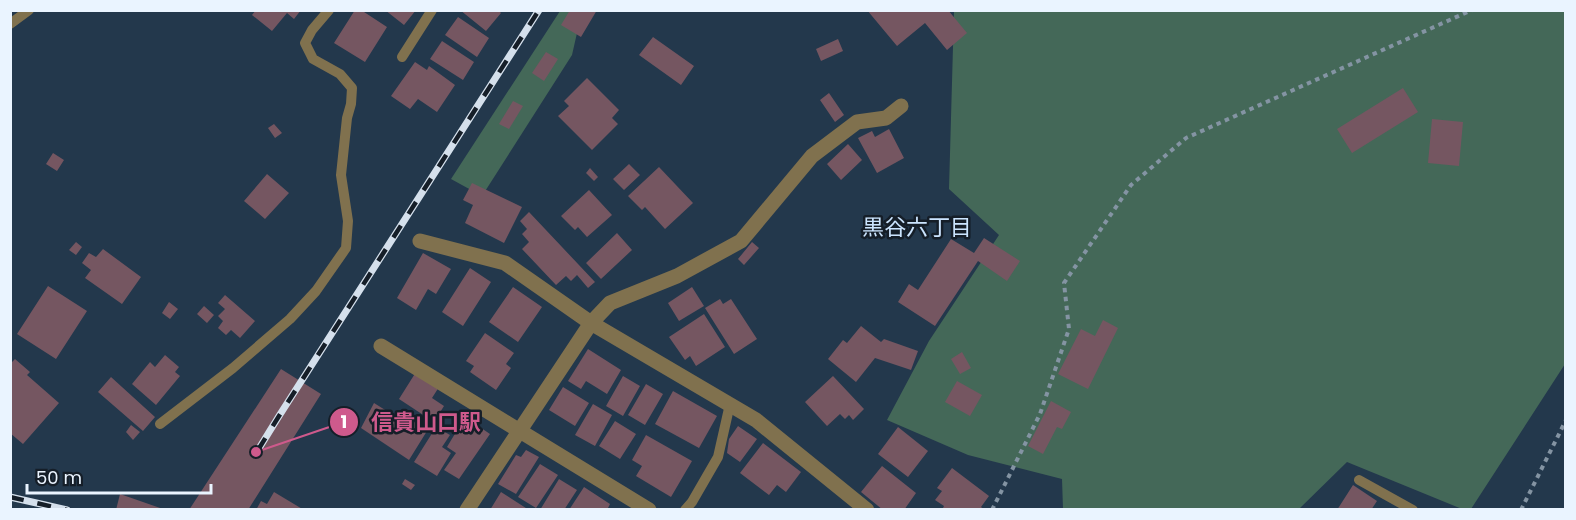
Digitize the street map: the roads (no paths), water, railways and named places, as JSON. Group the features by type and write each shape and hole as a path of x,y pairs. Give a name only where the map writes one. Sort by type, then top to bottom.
{"street":[{"path":"467,510 591,323 610,303 677,276 741,241 812,156 857,122 886,118 901,106"},
{"path":"420,241 505,263 591,323 756,420 867,510"},
{"path":"381,346 649,510"}],"lane":[{"path":"10,24 29,10"},
{"path":"160,424 233,368 290,319 316,291 346,248 348,221 341,175 352,88 340,74 313,59 305,43 312,30 329,10"},
{"path":"402,57 432,10"},
{"path":"685,510 718,457 730,404"},
{"path":"1359,480 1413,510"}],"railway":[{"path":"258,450 539,10"},
{"path":"10,497 67,510"}],"place":[{"name":"信貴山口駅","path":"256,452"}],"district":[{"name":"黒谷六丁目","path":"917,227"}]}
